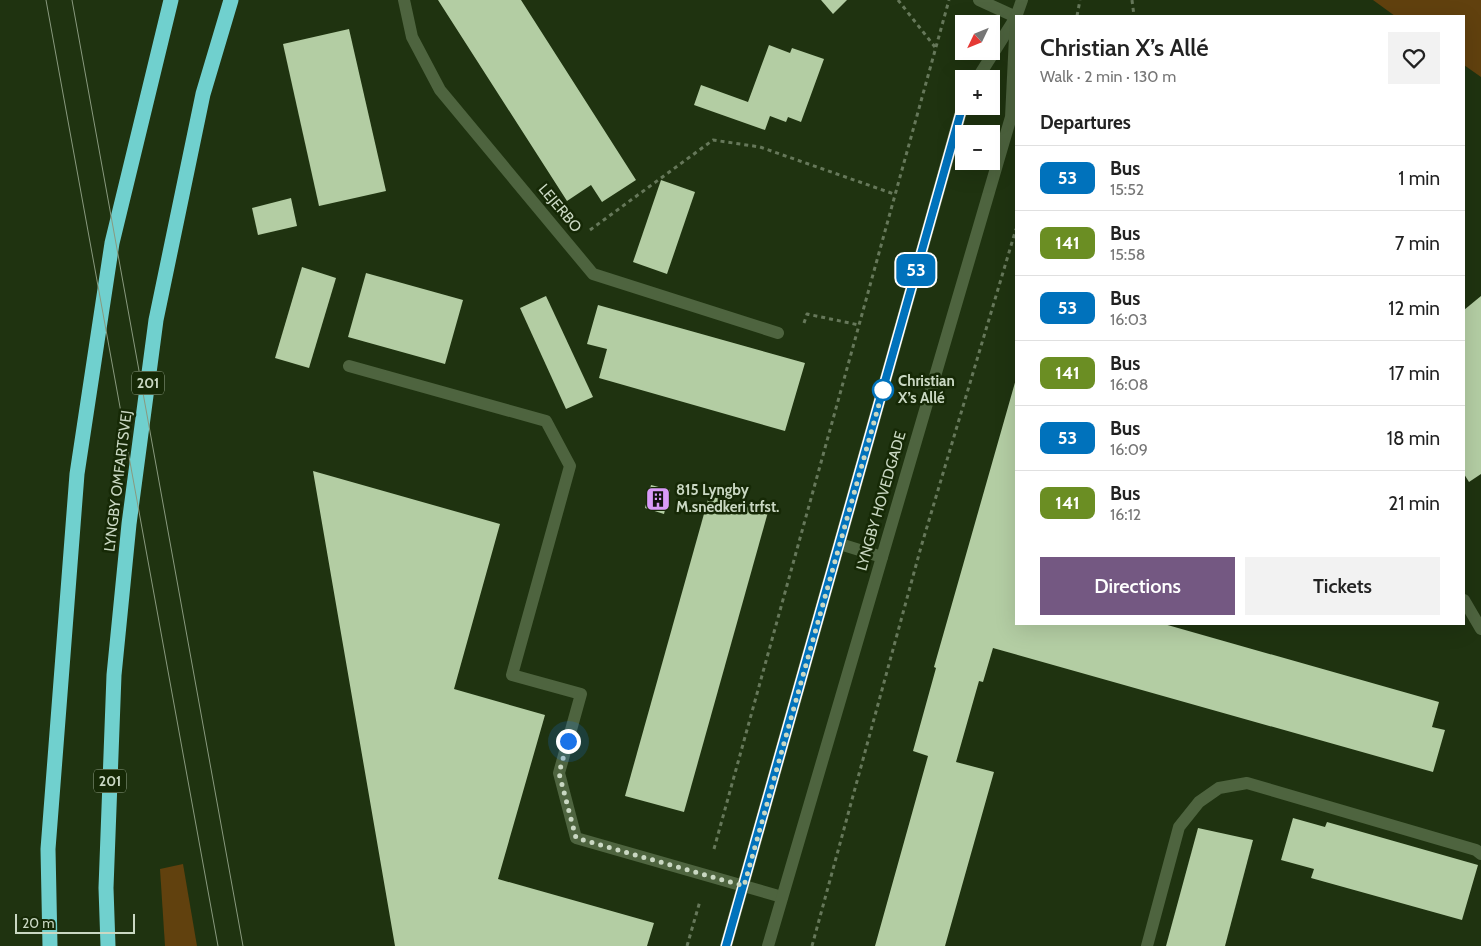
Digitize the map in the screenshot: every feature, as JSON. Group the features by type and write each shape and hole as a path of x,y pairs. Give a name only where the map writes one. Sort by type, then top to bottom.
{"highway":[{"path":"50,946 48,849 77,474 112,244 164,22 171,0"},
{"name":"LYNGBY OMFARTSVEJ","path":"108,946 106,888 114,675 129,524 156,320 203,94 231,0"}],"street":[{"name":"LEJERBO","path":"404,0 412,37 440,90 593,274 778,333"},
{"path":"979,0 1015,17"},
{"path":"1017,15 1022,0"},
{"path":"984,70 1015,19"},
{"name":"LYNGBY HOVEDGADE","path":"768,946 1010,117 1015,34"},
{"name":"LYNGBY HOVEDGADE","path":"726,946 960,115"},
{"path":"349,366 546,421 570,466 512,675 581,694 559,773 576,838 782,897"},
{"path":"840,544 882,556"},
{"path":"1465,602 1481,629"},
{"path":"1148,946 1179,827 1199,802 1219,788 1247,783 1476,850 1481,854"}],"path":[{"path":"898,0 936,48"},
{"path":"687,946 949,0"},
{"path":"1077,15 1080,0"},
{"path":"1132,0 1134,15"},
{"path":"569,245 712,140 760,147 894,194"},
{"path":"812,946 921,548 1015,232"},
{"path":"802,331 806,314 859,324"}],"shaded area":[{"path":"1373,0 1481,0 1481,77 1465,66 1465,15 1394,15"},
{"path":"183,864 197,946 165,946 160,869"}],"building":[{"path":"438,0 521,0 636,180 602,202 591,185 567,201"},
{"path":"821,0 847,0 833,14"},
{"path":"349,29 386,191 319,206 283,44"},
{"path":"769,45 790,53 792,48 824,59 801,122 788,117 786,122 770,116 765,130 694,105 701,85 748,102"},
{"path":"661,180 695,192 667,274 633,262"},
{"path":"291,198 297,226 258,235 252,208"},
{"path":"302,267 336,278 309,368 275,358"},
{"path":"366,273 463,300 445,364 348,337"},
{"path":"546,296 593,397 566,409 520,308"},
{"path":"1481,296 1481,474 1469,482 1465,476 1465,309"},
{"path":"598,305 805,363 785,431 599,378 607,349 587,344"},
{"path":"1015,383 1015,625 1168,625 1439,702 1432,727 1445,730 1433,772 993,648 983,682 979,681 956,762 994,772 945,946 875,946 928,756 913,751 936,668 934,667"},
{"path":"313,471 500,524 454,689 545,715 498,879 654,923 647,946 395,946"},
{"name":"815 Lyngby M.snedkeri trfst.","path":"651,485 670,490 664,514 645,508"},
{"path":"709,496 768,512 684,812 625,796"},
{"path":"1293,818 1325,827 1327,822 1478,865 1462,920 1311,878 1314,869 1281,860"},
{"path":"1198,828 1253,840 1225,946 1166,946"}],"tram line":[{"path":"46,0 218,946"},
{"path":"72,0 243,946"}],"bus line":[{"name":"53","path":"726,946 960,115"}],"place":[{"name":"Christian X’s Allé","path":"883,390"},
{"name":"815 Lyngby M.snedkeri trfst.","path":"658,499"}],"route":[{"path":"568,741 559,773 576,838 744,886 883,390"}]}
